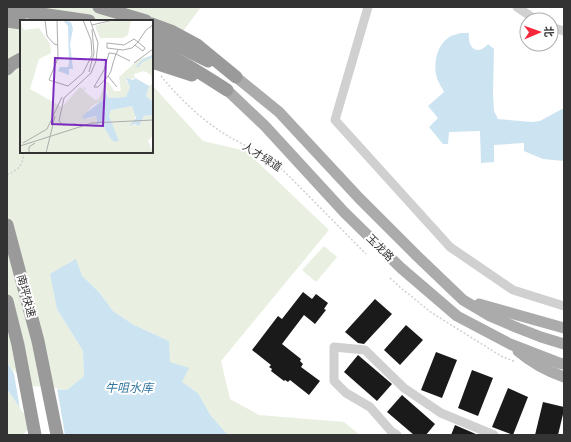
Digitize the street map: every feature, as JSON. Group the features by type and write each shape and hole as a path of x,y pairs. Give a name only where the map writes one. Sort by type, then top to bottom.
{"highway":[{"path":"99,7 143,20"},
{"path":"7,9 82,20"},
{"path":"7,22 20,23"},
{"path":"153,24 171,31 197,45 236,76"},
{"path":"153,35 182,48 236,76"},
{"path":"153,49 178,60 227,90"},
{"path":"7,70 12,64 20,60"},
{"path":"153,62 189,74 227,90"},
{"name":"南坪快速","path":"7,226 38,341 57,435"},
{"name":"南坪快速","path":"7,302 18,345 35,435"}],"main road":[{"name":"玉龙路","path":"236,76 279,112 359,198 463,300 490,316 541,337 564,344"},
{"name":"玉龙路","path":"227,90 265,126 344,212 401,268 457,316 510,344 564,364"},
{"path":"463,300 564,328"},
{"path":"510,344 539,366 564,377"}],"street":[{"path":"368,7 335,120 450,247 513,290 564,306"},
{"path":"397,435 370,407 346,393 334,381 334,347 365,350 404,388 441,413 494,435"}],"path":[{"name":"人才绿道","path":"160,74 167,84 219,131 234,141 253,149 285,172 366,254"},
{"path":"7,175 20,168 24,153"}],"green space":[{"path":"7,7 201,7 153,72 153,20 20,20 20,153 153,153 153,86 203,141 246,151 329,230 221,361 230,399 259,415 344,422 360,435 228,435 211,416 198,393 182,382 169,362 169,341 134,325 113,311 99,292 82,276 57,309 83,351 84,376 67,390 31,388 14,374 7,362"},
{"path":"324,246 337,257 316,282 302,270"},
{"path":"7,389 18,405 35,422 26,435 7,435"}],"water":[{"path":"460,33 469,33 471,46 474,49 480,50 488,44 494,49 493,95 494,111 498,119 532,122 540,121 564,108 564,161 543,159 524,151 524,143 494,145 494,162 481,163 480,131 449,132 448,144 443,144 429,127 438,118 428,106 444,92 436,75 435,69 437,56 442,44 446,40 451,36"},
{"name":"牛咀水库","path":"76,259 82,276 99,292 113,311 134,325 169,341 170,362 189,368 182,382 198,393 211,416 228,435 26,435 35,422 18,405 7,389 7,362 14,374 31,388 67,390 84,376 83,351 57,309 50,274"}],"pier":[{"path":"13,368 16,373 32,386 57,388 65,435 24,435 32,422 20,409"}],"building":[{"path":"303,292 312,299 316,294 328,303 324,309 326,310 315,324 304,315 282,344 301,359 300,361 303,364 301,367 320,381 309,395 290,380 288,382 285,380 284,381 271,371 272,369 269,367 271,365 252,350 278,316 282,319"},
{"path":"375,299 392,314 364,344 358,343 345,332"},
{"path":"406,325 423,340 400,365 384,350"},
{"path":"436,352 457,360 442,398 421,390"},
{"path":"358,355 392,384 377,401 344,372"},
{"path":"472,370 493,378 478,416 458,408"},
{"path":"508,388 528,397 513,435 492,427"},
{"path":"402,395 435,424 426,435 414,435 387,412"},
{"path":"543,402 564,407 558,435 535,435"},
{"path":"455,425 478,435 451,435"}]}
